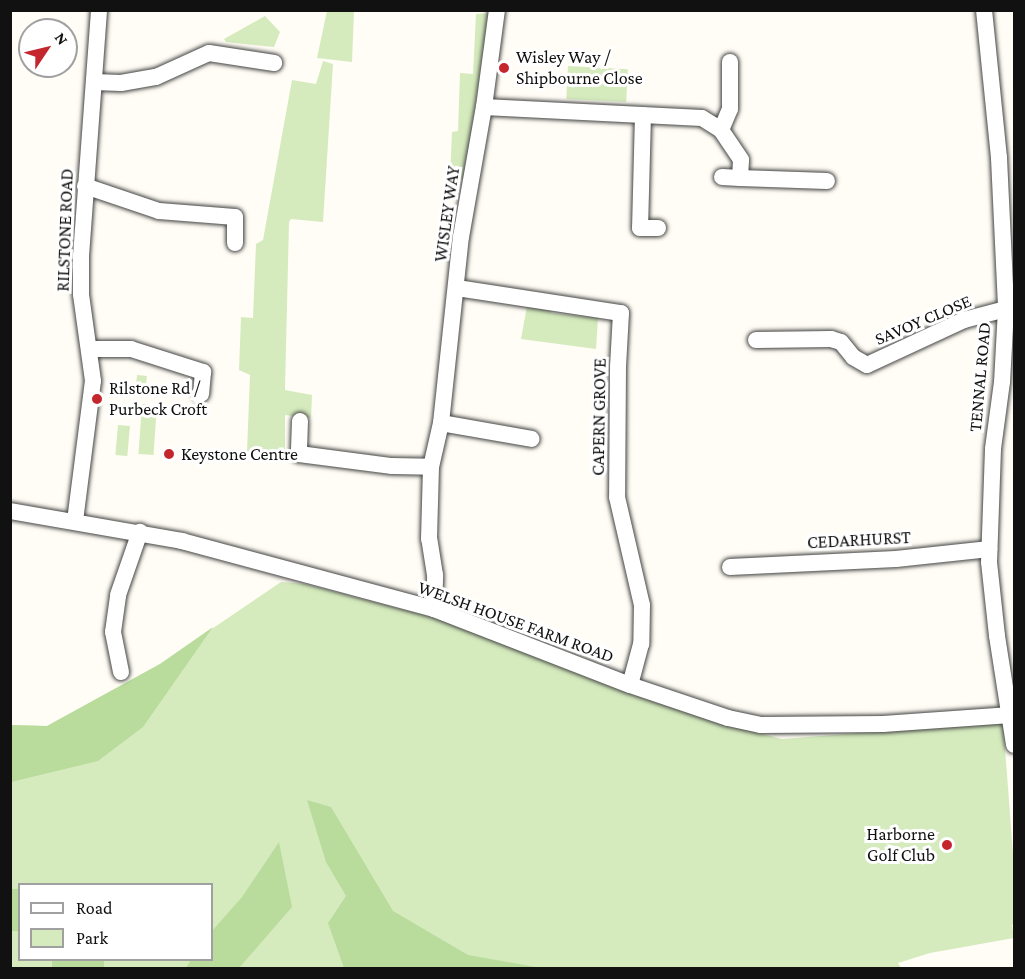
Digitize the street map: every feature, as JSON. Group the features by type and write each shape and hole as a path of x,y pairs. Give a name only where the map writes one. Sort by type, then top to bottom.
{"street":[{"name":"RILSTONE ROAD","path":"75,521 93,381 81,294 85,186 99,10"},
{"name":"WISLEY WAY","path":"434,609 435,575 429,539 431,467 441,423 461,237 484,107 497,10"},
{"name":"TENNAL ROAD","path":"984,10 999,158 1006,309 1002,382 993,448 989,549 997,636 1014,745"},
{"path":"94,82 121,83 156,77 209,53 274,63"},
{"path":"721,130 730,109 730,63"},
{"path":"484,107 702,117 721,130 741,160 740,178"},
{"path":"644,115 634,227 658,228"},
{"path":"722,177 827,181"},
{"path":"85,186 159,211 235,217 235,243"},
{"name":"CAPERN GROVE","path":"457,288 621,313 618,367 617,497 642,605 641,644 630,685"},
{"name":"SAVOY CLOSE","path":"756,340 831,339 841,342 853,357 867,364 964,320 1006,309"},
{"path":"89,349 131,349 203,372 201,394"},
{"path":"1002,382 1014,365"},
{"path":"300,421 299,454 392,466 431,467"},
{"path":"441,423 532,439"},
{"name":"WELSH HOUSE FARM ROAD","path":"10,512 140,532 434,609 630,685 728,718 761,725 883,724 1011,715"},
{"path":"121,672 113,632 118,595 140,532"},
{"name":"CEDARHURST","path":"730,567 896,558 989,549"}],"green space":[{"path":"327,11 354,11 352,62 317,58"},
{"path":"489,13 464,179 450,178 452,132 458,131 460,73 473,74 476,14"},
{"path":"265,16 280,32 274,47 226,42 224,39"},
{"path":"323,61 333,64 323,222 291,219 289,222 285,390 312,395 311,418 285,415 285,454 247,452 250,375 239,370 241,317 253,318 256,244 263,240 292,80 316,84"},
{"path":"568,66 628,69 626,102 566,99"},
{"path":"527,306 552,309 551,313 598,318 596,349 521,339"},
{"path":"137,375 147,376 145,393 135,392"},
{"path":"142,404 157,405 153,455 139,454"},
{"path":"118,425 130,426 127,456 115,455"},
{"name":"Harborne Golf Club","path":"281,582 305,584 454,623 718,722 782,739 1003,722 1014,867 1014,924 1012,925 1014,938 930,953 898,963 901,968 11,968 11,725 47,726 160,664"},
{"path":"213,627 143,727 98,761 11,782 11,725 47,726 160,664"},
{"path":"307,800 331,807 393,911 468,955 541,968 344,968 328,923 346,896 326,862"},
{"path":"279,842 292,907 239,968 186,968 190,961 213,961 213,930 242,897"},
{"path":"11,889 18,889 18,931 11,931"},
{"path":"52,961 104,961 104,968 52,968"}],"place":[{"name":"Wisley Way / Shipbourne Close","path":"504,68"},
{"name":"Rilstone Rd / Purbeck Croft","path":"97,399"},
{"name":"Keystone Centre","path":"169,454"},
{"name":"Harborne Golf Club","path":"947,845"}]}
